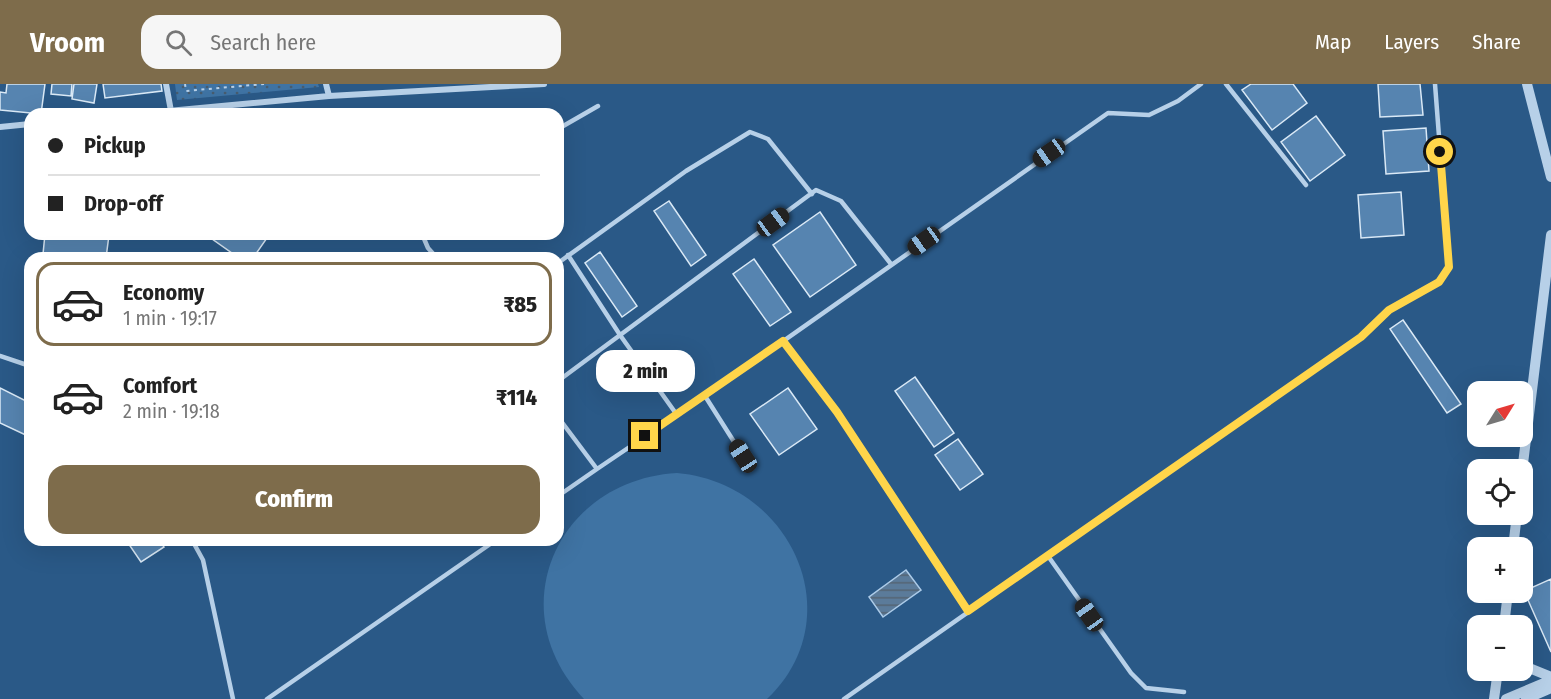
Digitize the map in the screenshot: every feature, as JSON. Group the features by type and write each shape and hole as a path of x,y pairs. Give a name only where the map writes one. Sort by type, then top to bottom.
{"street":[{"path":"166,84 170,108"},
{"path":"326,84 329,96"},
{"path":"203,108 329,96 544,84"},
{"path":"1527,84 1551,177"},
{"path":"0,127 24,125"},
{"path":"1524,459 1551,235"},
{"path":"1533,670 1551,678"},
{"path":"1506,699 1551,678"},
{"path":"1494,699 1496,681"},
{"path":"1526,699 1551,688"}],"lane":[{"path":"564,492 705,396 1108,113 1149,115 1178,101 1201,84"},
{"path":"1226,84 1306,185"},
{"path":"844,699 1361,337 1389,310 1439,282 1449,267 1435,84"},
{"path":"564,126 598,106"},
{"path":"564,258 686,171 750,132 768,140 812,194"},
{"path":"564,377 816,190 841,201 891,264"},
{"path":"568,255 620,335 677,415"},
{"path":"783,341 837,412 968,611"},
{"path":"0,356 24,364"},
{"path":"705,396 743,456"},
{"path":"564,425 597,469"},
{"path":"196,546 204,560 233,699"},
{"path":"267,699 487,546"},
{"path":"1048,556 1131,673 1146,688 1184,692"}],"path":[{"path":"185,84 186,91 264,84"}],"shaded area":[{"path":"175,84 318,84 319,87 177,100"},
{"path":"677,473 717,482 751,501 778,527 797,559 806,594 805,630 792,666 767,699 584,699 559,664 546,627 544,590 554,555 559,546 564,546 564,538 572,524 600,499 635,481"},
{"path":"906,570 921,590 883,617 869,597"}],"building":[{"path":"7,84 45,84 42,108 24,108 24,112 0,110 0,92 6,93"},
{"path":"52,84 72,84 71,96 51,94"},
{"path":"74,84 97,84 94,103 72,99"},
{"path":"103,84 161,84 162,91 105,98"},
{"path":"1251,84 1293,84 1307,103 1272,130 1242,90"},
{"path":"1378,84 1420,84 1423,115 1380,117"},
{"path":"1316,116 1345,155 1310,181 1281,142"},
{"path":"1426,128 1429,171 1386,174 1383,131"},
{"path":"1401,192 1404,235 1361,238 1358,195"},
{"path":"669,201 706,255 691,266 654,211"},
{"path":"820,212 856,265 810,297 773,245"},
{"path":"44,240 108,240 107,252 43,252"},
{"path":"214,240 266,240 257,252 230,252"},
{"path":"600,252 637,306 622,317 585,263"},
{"path":"754,259 791,312 770,326 733,274"},
{"path":"1403,320 1461,404 1447,413 1390,329"},
{"path":"915,377 954,433 934,447 895,391"},
{"path":"0,388 24,400 24,434 0,423"},
{"path":"788,388 817,429 779,455 750,414"},
{"path":"958,439 983,474 960,490 935,455"},
{"path":"130,546 164,547 141,562"},
{"path":"1551,579 1551,652 1529,603 1533,603 1533,587"}],"route":[{"path":"645,436 783,341 837,412 968,611 1361,337 1389,310 1439,282 1449,267 1440,152"}]}
